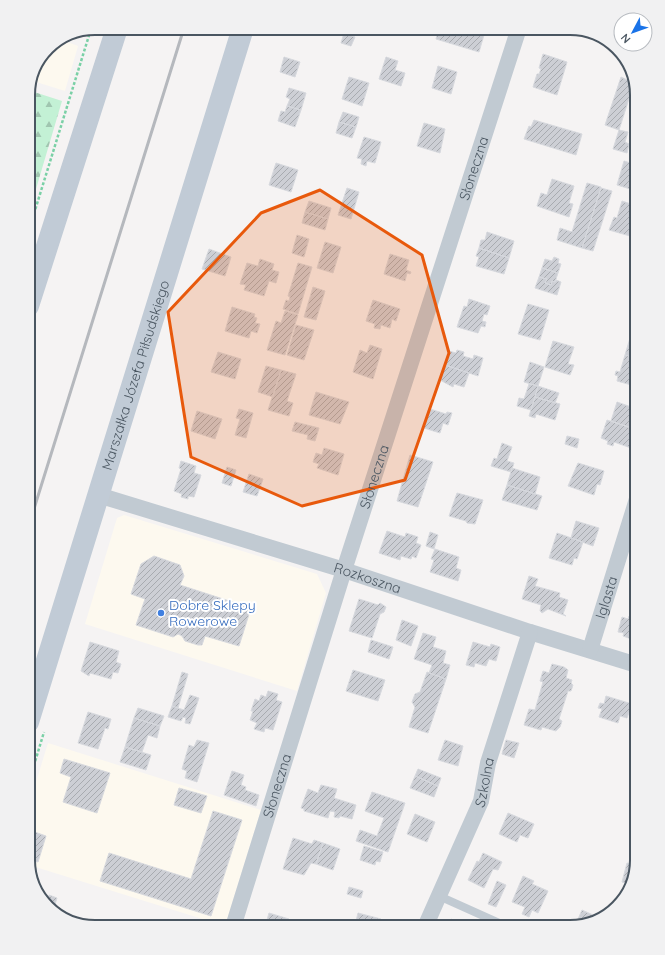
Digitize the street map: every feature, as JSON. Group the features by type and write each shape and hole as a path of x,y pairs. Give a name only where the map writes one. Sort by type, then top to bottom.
{"main road":[{"path":"35,284 115,35"},
{"name":"Marszałka Józefa Piłsudskiego","path":"35,699 241,35"}],"street":[{"name":"Słoneczna","path":"235,920 344,570 517,35"},
{"name":"Rozkoszna","path":"98,495 344,570 530,632 630,663"},
{"name":"Iglasta","path":"590,650 630,521"},
{"name":"Szkolna","path":"428,920 481,801 488,763 530,632"}],"lane":[{"path":"439,896 492,920"}],"path":[{"path":"35,210 89,35"}],"highlighted area":[{"path":"320,190 422,255 449,353 405,480 302,506 191,457 168,312 261,213"}],"shaded area":[{"path":"67,42 78,46 65,91 36,82 45,61 52,52"},
{"path":"124,515 317,574 326,593 297,691 85,624 117,518"},
{"path":"48,743 261,810 227,920 206,920 36,867 35,785"}],"green space":[{"path":"35,92 62,101 35,189"}],"building":[{"path":"343,35 355,37 351,46 341,43"},
{"path":"437,35 484,35 479,52 436,39"},
{"path":"543,54 567,62 557,95 533,87 537,74 539,74 541,69 539,68"},
{"path":"284,57 300,62 295,77 280,72"},
{"path":"386,57 398,61 395,70 405,73 401,86 379,79"},
{"path":"438,66 457,72 451,94 432,88"},
{"path":"349,77 369,83 362,106 342,99"},
{"path":"621,77 628,80 630,96 619,130 605,125"},
{"path":"289,88 306,93 301,110 287,106 290,99 286,97"},
{"path":"287,106 301,110 295,127 278,121 281,111 285,112"},
{"path":"343,112 359,117 356,127 339,122"},
{"path":"534,120 582,134 576,155 524,139 529,126 531,127"},
{"path":"339,122 356,127 352,138 336,133"},
{"path":"424,123 445,129 440,153 417,146"},
{"path":"619,130 628,132 625,142 629,144 627,153 613,149"},
{"path":"364,137 381,142 375,163 367,161 366,166 361,164 362,159 357,158"},
{"path":"624,161 630,163 630,189 617,185"},
{"path":"276,163 298,170 291,192 269,185"},
{"path":"552,179 574,186 569,203 573,204 569,217 537,206 541,193 547,195"},
{"path":"587,183 601,187 582,248 557,240 560,228 572,232"},
{"path":"347,188 359,192 351,219 338,215"},
{"path":"601,188 612,191 593,251 582,248"},
{"path":"309,201 331,208 328,219 305,212"},
{"path":"622,201 630,204 630,236 609,230 614,217 617,218"},
{"path":"305,212 328,219 325,230 302,223"},
{"path":"487,232 514,241 509,258 479,248 481,240 485,240"},
{"path":"297,235 309,239 304,257 292,253"},
{"path":"325,242 341,247 333,273 317,268"},
{"path":"479,248 509,258 504,274 476,266 479,257 476,256"},
{"path":"209,249 231,257 225,276 202,269"},
{"path":"390,254 409,260 406,270 411,272 410,274 407,273 405,281 384,274"},
{"path":"554,257 559,259 558,263 561,264 558,273 542,268 545,259 552,261"},
{"path":"260,259 274,264 272,270 279,272 276,283 269,281 264,296 244,290 246,285 240,284 247,263 258,266"},
{"path":"298,263 312,267 298,314 283,309 286,300 289,301 290,297 288,296"},
{"path":"542,268 558,273 555,282 552,281 551,285 545,283 547,279 539,277"},
{"path":"539,277 547,279 545,283 551,285 552,281 555,282 556,280 561,282 557,295 535,288"},
{"path":"313,287 325,291 316,320 304,317"},
{"path":"469,299 490,306 487,315 484,314 482,321 486,322 485,327 481,326 478,333 457,327 464,306 467,307"},
{"path":"373,300 400,309 396,321 392,319 390,328 381,325 380,329 374,328 375,324 366,321"},
{"path":"528,304 549,310 540,340 518,334"},
{"path":"232,307 255,314 254,317 257,318 255,323 260,324 257,333 251,331 249,338 225,331"},
{"path":"285,311 298,315 285,355 267,350 276,321 281,323"},
{"path":"296,325 314,330 304,360 287,355"},
{"path":"630,338 630,356 625,355"},
{"path":"553,341 574,347 568,364 574,365 570,375 545,367"},
{"path":"370,345 382,349 373,379 353,372 360,350 367,353"},
{"path":"457,350 464,352 463,356 473,359 474,355 483,358 478,376 445,365 449,351 456,353"},
{"path":"218,352 241,359 235,379 211,372"},
{"path":"625,355 630,356 630,385 617,381 618,376 615,375 616,371 620,372"},
{"path":"530,362 544,367 538,386 524,382"},
{"path":"445,365 469,373 464,387 454,384 453,387 440,380"},
{"path":"266,366 281,370 273,397 258,392"},
{"path":"281,370 296,374 287,401 293,403 289,416 268,410"},
{"path":"529,384 538,386 531,410 517,406 519,398 524,399"},
{"path":"538,386 559,393 555,403 535,397"},
{"path":"316,392 349,402 340,424 309,415"},
{"path":"535,397 560,404 555,420 536,414 535,418 529,416"},
{"path":"617,402 630,407 630,427 611,421"},
{"path":"239,409 253,413 246,438 235,435 240,419 236,418"},
{"path":"430,409 446,414 447,412 452,413 448,425 443,423 440,433 424,428"},
{"path":"197,411 222,419 215,439 191,431"},
{"path":"607,420 630,428 630,448 614,442 613,446 607,444 608,441 601,438"},
{"path":"295,422 319,428 315,441 307,439 308,435 292,431"},
{"path":"567,436 579,439 577,448 565,444"},
{"path":"502,443 512,447 507,461 514,463 511,472 491,466 494,458 497,459"},
{"path":"324,448 344,454 338,475 317,468 319,464 313,462 316,453 322,455"},
{"path":"410,455 433,462 418,507 397,501"},
{"path":"181,461 196,466 194,473 201,475 194,497 188,496 188,499 181,497 182,494 174,491 181,469 179,468"},
{"path":"578,463 604,471 600,485 597,484 594,495 568,486"},
{"path":"227,467 236,470 231,486 222,483"},
{"path":"512,468 540,477 535,494 507,485"},
{"path":"249,474 263,479 257,496 243,492"},
{"path":"507,485 542,496 537,510 502,500"},
{"path":"457,493 483,500 475,524 467,523 466,521 449,516"},
{"path":"576,521 599,528 593,546 571,538"},
{"path":"387,531 405,537 406,533 418,537 416,543 421,545 416,558 412,556 411,559 401,556 400,560 379,553"},
{"path":"430,532 438,535 434,549 426,546"},
{"path":"557,533 583,542 577,559 574,558 572,565 549,558"},
{"path":"435,549 459,557 456,568 461,570 458,581 430,572 434,560 431,559"},
{"path":"154,556 180,565 184,576 180,585 251,608 239,646 205,636 202,645 198,645 185,641 182,636 178,634 173,637 136,625 145,599 131,594 141,564"},
{"path":"529,576 538,579 535,586 560,593 559,597 568,600 563,614 566,616 548,609 542,613 540,611 541,605 522,599"},
{"path":"359,599 378,605 380,603 386,607 384,612 380,614 372,638 349,631"},
{"path":"630,616 630,638 623,636 624,633 618,632 622,617 628,619"},
{"path":"402,620 418,626 411,646 396,640"},
{"path":"423,633 436,637 433,647 446,651 443,663 450,665 446,679 429,673 432,665 414,659"},
{"path":"371,640 393,647 389,659 368,652"},
{"path":"90,642 119,651 116,662 121,664 118,673 113,672 111,679 90,673 89,676 81,671"},
{"path":"473,642 490,647 491,644 500,647 496,661 489,659 486,666 475,663 474,667 466,665"},
{"path":"552,664 564,667 568,670 566,678 572,680 571,683 573,685 571,691 568,691 559,719 562,721 560,727 556,731 542,727 541,730 524,725 529,709 535,710 543,682 540,681 543,671 549,673"},
{"path":"353,670 385,680 378,701 346,691"},
{"path":"182,672 188,674 178,708 172,706"},
{"path":"427,672 446,679 428,733 409,727 415,707 412,702 415,694 420,692"},
{"path":"268,691 278,694 276,700 282,702 273,730 265,728 264,732 254,729 257,723 250,720 255,699 259,701 261,695 266,697"},
{"path":"190,695 199,698 190,724 185,723 186,718 183,717 181,721 168,717 172,706 184,710"},
{"path":"606,696 630,703 630,710 627,718 620,716 618,723 599,717 602,709 598,708 600,703 604,704"},
{"path":"138,708 164,716 160,726 134,718"},
{"path":"88,712 111,719 108,729 105,728 98,749 78,743"},
{"path":"134,718 160,726 157,738 148,735 142,752 125,747"},
{"path":"197,740 209,743 197,782 185,778 187,771 182,769 189,745 194,747"},
{"path":"445,740 463,746 458,766 438,760"},
{"path":"506,740 519,743 514,758 502,754"},
{"path":"125,747 151,755 146,770 120,762"},
{"path":"64,759 110,773 97,813 63,802 71,777 60,773"},
{"path":"418,769 441,778 438,786 415,776"},
{"path":"232,771 244,775 241,785 246,787 245,790 259,795 256,806 224,795"},
{"path":"415,776 438,786 434,797 410,788"},
{"path":"321,785 337,789 334,798 356,805 352,819 340,816 339,818 334,817 335,812 330,811 328,818 304,811 304,809 301,808 308,789 318,793"},
{"path":"179,788 207,796 201,813 174,805"},
{"path":"372,792 405,803 388,852 356,841 360,830 377,836 384,818 365,811"},
{"path":"213,811 242,820 211,916 100,881 109,853 191,879"},
{"path":"508,813 534,824 528,838 520,835 517,842 499,834"},
{"path":"415,814 435,822 427,842 407,834"},
{"path":"35,832 46,836 38,862 35,860"},
{"path":"293,838 312,844 314,840 323,843 316,864 311,863 304,875 283,869"},
{"path":"323,843 340,849 333,870 316,864"},
{"path":"364,846 383,852 380,862 376,861 375,865 360,860"},
{"path":"483,853 502,862 498,870 493,869 484,888 468,880 477,861 479,862"},
{"path":"627,863 630,864 628,876 625,883 622,882"},
{"path":"523,876 534,881 532,884 548,891 538,913 532,910 529,917 522,914 525,907 512,902"},
{"path":"497,881 506,885 496,907 488,904"},
{"path":"349,887 363,891 361,898 347,894"},
{"path":"49,895 57,898 55,905 52,903 48,898"},
{"path":"582,910 593,915 586,918 578,919"},
{"path":"269,913 289,919 289,920 267,920"},
{"path":"358,913 381,919 381,920 356,920"}],"railway":[{"path":"35,506 182,35"}],"place":[{"name":"Dobre Sklepy Rowerowe","path":"161,613"}]}
